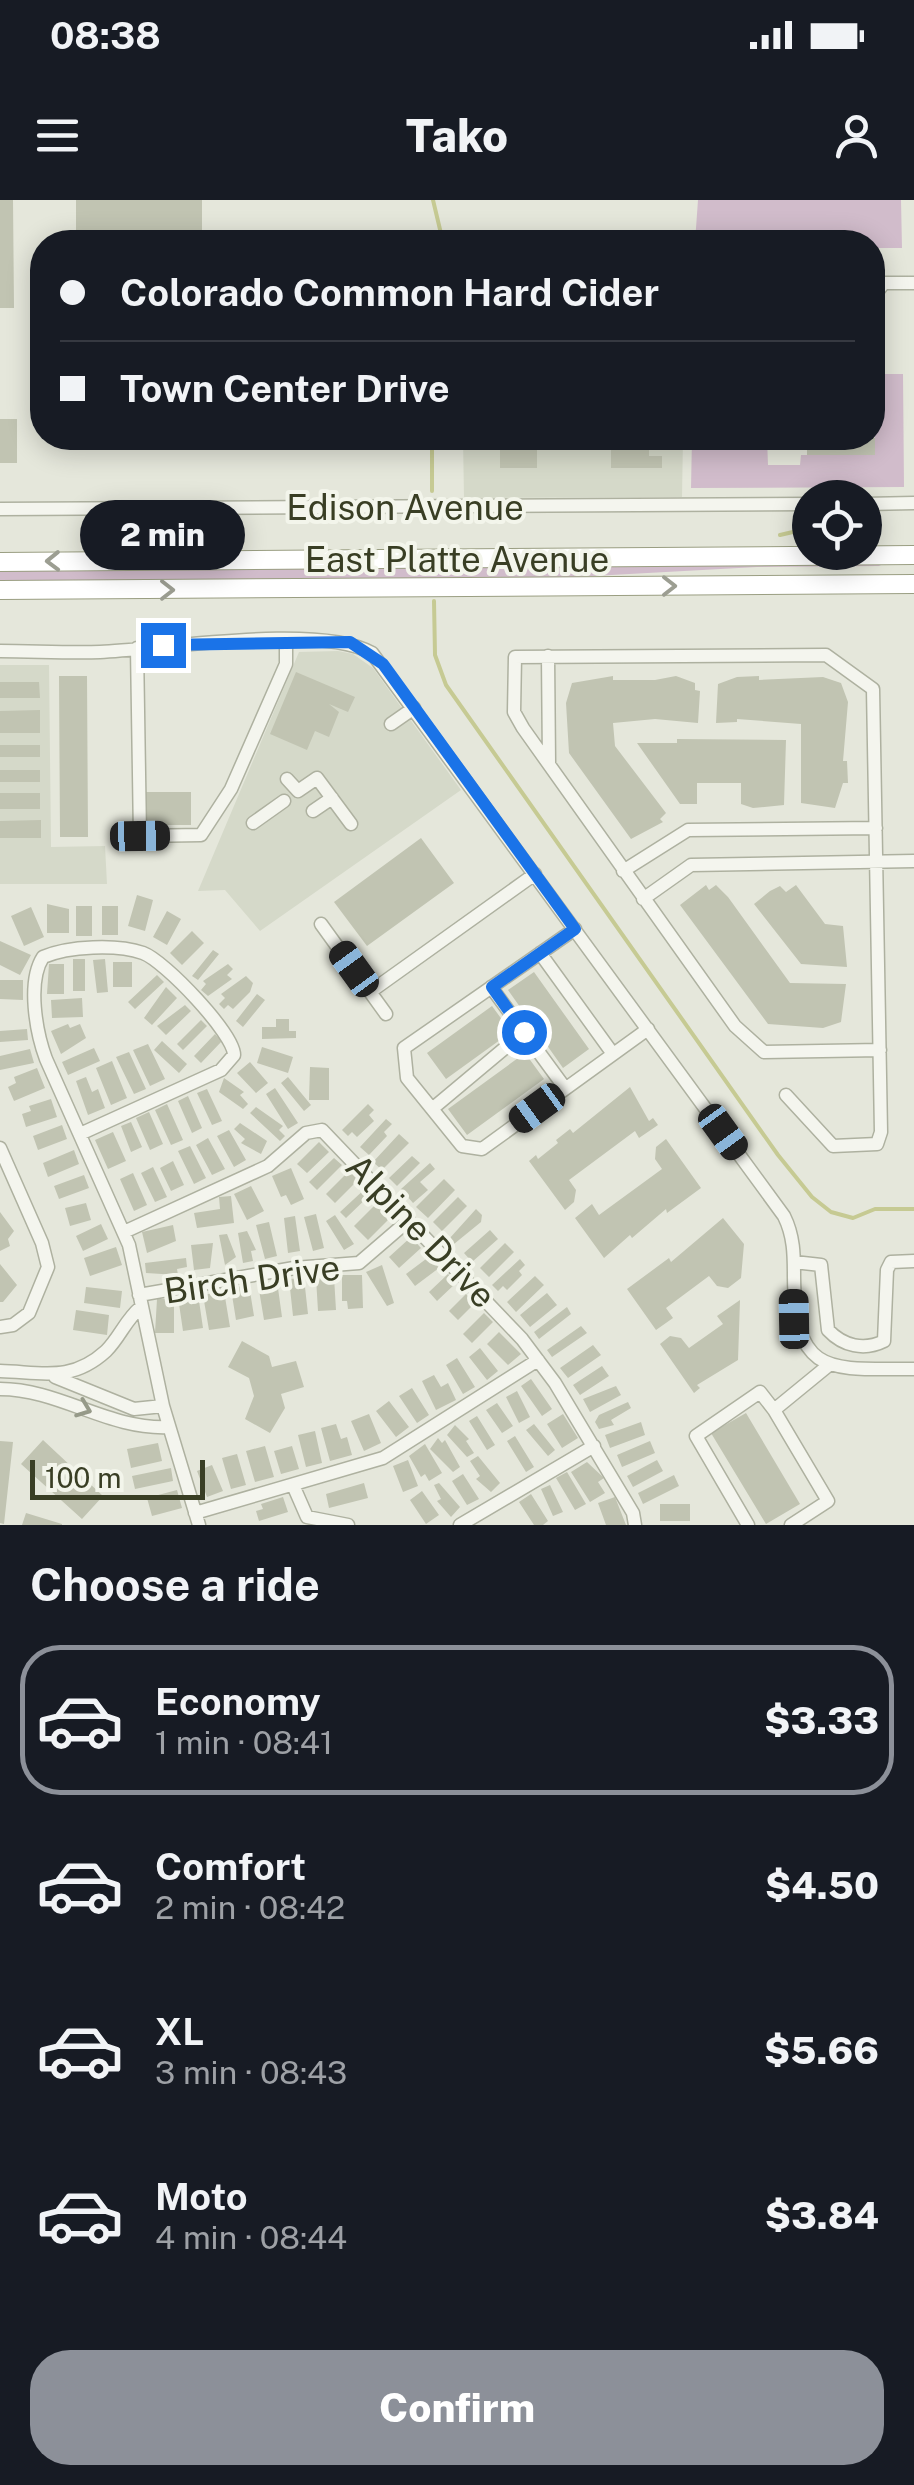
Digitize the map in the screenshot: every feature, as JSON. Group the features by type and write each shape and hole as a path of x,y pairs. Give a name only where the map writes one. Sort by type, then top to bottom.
{"highway":[{"name":"East Platte Avenue","path":"0,562 914,555"},
{"name":"East Platte Avenue","path":"0,590 914,584"}],"street":[{"path":"885,284 914,283"},
{"name":"Edison Avenue","path":"0,509 792,504"},
{"path":"882,504 914,504"},
{"path":"137,648 140,836 201,835 231,789 274,683 286,664 286,642"},
{"path":"0,652 286,642 360,646 383,664 784,1216 794,1262 797,1331 811,1352 829,1365 914,1369"},
{"path":"786,1095 833,1146 876,1144 882,1132 873,689 826,655 515,657 514,712 734,1026 764,1052 880,1050"},
{"path":"548,656 549,765"},
{"path":"391,724 414,708"},
{"path":"287,780 298,791 317,778 351,824"},
{"path":"313,811 332,798"},
{"path":"253,824 284,801"},
{"path":"623,872 688,830 876,828"},
{"path":"643,899 691,865 914,861"},
{"path":"370,992 535,874"},
{"path":"321,924 386,1014"},
{"path":"575,929 404,1048 407,1078 462,1146 482,1149 648,1028"},
{"path":"80,1134 220,1070 234,1055 232,1038 159,963 140,952 64,950 43,957 38,966 41,1045 80,1134 124,1232 162,1406 197,1519 383,1458 538,1360"},
{"path":"540,953 613,1054"},
{"path":"492,987 565,1088"},
{"path":"432,1109 524,1032"},
{"name":"Alpine Drive","path":"124,1232 268,1166 314,1130 329,1136 485,1296 538,1360 633,1513 634,1525"},
{"path":"0,1148 42,1243 48,1267 30,1313 22,1321 0,1327"},
{"name":"Birch Drive","path":"140,1301 294,1268 359,1263 409,1220"},
{"path":"794,1262 822,1265 828,1330 844,1343 856,1346 884,1341 887,1270 891,1262 914,1262"},
{"path":"55,1377 105,1351 140,1301"},
{"path":"774,1410 829,1365"},
{"path":"0,1371 55,1377 134,1409 162,1406"},
{"path":"0,1389 54,1397 134,1428 168,1427"},
{"path":"748,1525 696,1436 760,1392 828,1502 790,1525"},
{"path":"460,1525 594,1446"},
{"path":"293,1485 307,1517 348,1525"}],"shaded area":[{"path":"698,200 901,200 902,248 885,248 885,230 696,230"},
{"path":"885,374 903,374 904,487 882,487 882,480 792,480 792,488 691,488 692,450 767,450 768,465 800,465 801,455 875,455 875,450 885,450"},
{"path":"463,450 683,450 682,497 464,498"},
{"path":"792,562 792,567 520,580 0,582 0,567"},
{"path":"299,652 353,654 373,668 461,790 260,931 225,890 198,891"},
{"path":"0,665 49,665 51,847 105,846 107,884 0,884"}],"building":[{"path":"0,200 13,200 14,308 0,308"},
{"path":"76,200 202,200 202,230 76,230"},
{"path":"0,419 17,419 17,463 0,463"},
{"path":"500,450 537,450 537,468 500,468"},
{"path":"611,450 649,450 649,456 662,456 662,468 611,468"},
{"path":"807,450 875,450 875,455 807,455"},
{"path":"296,672 355,697 348,712 329,704 339,712 329,737 315,731 307,750 270,734"},
{"path":"59,676 87,676 88,837 60,837"},
{"path":"613,676 613,680 655,680 676,676 695,683 695,690 700,691 698,723 655,719 613,723 615,746 666,813 660,819 663,822 631,839 569,753 566,703 572,683"},
{"path":"759,676 759,680 823,677 841,683 848,702 843,761 847,761 848,783 843,783 835,808 801,803 801,724 737,719 716,723 718,684 737,677"},
{"path":"0,682 39,682 40,698 0,698"},
{"path":"40,710 40,733 0,733 0,711"},
{"path":"677,739 786,740 784,805 753,808 741,804 741,783 697,783 697,804 680,804 637,743 677,743"},
{"path":"0,745 40,745 40,757 0,757"},
{"path":"0,770 40,770 40,782 0,782"},
{"path":"146,792 191,792 191,825 146,825"},
{"path":"0,793 40,793 40,809 0,809"},
{"path":"41,820 41,838 0,838 0,821"},
{"path":"421,838 454,883 367,946 334,902"},
{"path":"706,885 709,890 716,885 728,897 790,983 846,984 841,1022 823,1028 768,1024 680,905"},
{"path":"796,885 825,924 843,926 847,967 801,964 754,904 780,886 786,892"},
{"path":"137,895 153,900 145,931 128,926"},
{"path":"47,904 69,909 69,933 47,933"},
{"path":"76,906 92,906 92,936 76,936"},
{"path":"102,906 118,906 118,935 102,935"},
{"path":"31,907 44,937 24,946 11,916"},
{"path":"167,911 181,919 167,945 153,937"},
{"path":"192,931 204,943 182,965 170,953"},
{"path":"0,941 31,955 20,975 0,965"},
{"path":"213,950 219,954 198,980 192,976"},
{"path":"73,959 85,959 85,991 73,991"},
{"path":"105,959 108,992 97,993 93,960"},
{"path":"113,962 132,962 132,987 113,987"},
{"path":"49,964 64,964 64,994 47,994"},
{"path":"228,964 233,969 227,975 232,979 208,996 201,990 206,984 203,981"},
{"path":"534,972 589,1049 563,1068 508,990"},
{"path":"157,975 164,982 135,1009 128,1002"},
{"path":"246,976 253,983 250,992 233,1009 228,1005 224,1009 219,1004 225,998 221,994"},
{"path":"0,980 23,980 23,1000 0,999"},
{"path":"166,987 177,998 152,1025 144,1018"},
{"path":"257,994 265,1000 243,1027 236,1021"},
{"path":"82,998 83,1017 52,1018 51,1000"},
{"path":"185,1005 191,1011 166,1035 157,1026"},
{"path":"492,1006 511,1032 446,1079 427,1053"},
{"path":"276,1019 289,1019 289,1031 296,1031 296,1038 262,1039 262,1027 276,1027"},
{"path":"201,1020 207,1026 183,1050 177,1044"},
{"path":"68,1024 70,1028 80,1024 86,1038 61,1054 51,1031"},
{"path":"27,1029 28,1040 0,1042 0,1031"},
{"path":"215,1034 222,1041 201,1063 194,1056"},
{"path":"162,1041 187,1064 179,1073 154,1050"},
{"path":"148,1044 165,1079 150,1086 133,1050"},
{"path":"262,1047 293,1057 288,1073 257,1063"},
{"path":"94,1048 100,1061 68,1075 62,1062"},
{"path":"30,1049 34,1063 0,1070 0,1056"},
{"path":"129,1052 146,1089 134,1094 116,1057"},
{"path":"525,1053 544,1079 467,1135 448,1109"},
{"path":"112,1061 127,1098 111,1105 96,1068"},
{"path":"250,1062 268,1083 256,1093 237,1073"},
{"path":"310,1067 329,1068 329,1100 309,1100"},
{"path":"37,1068 45,1088 14,1101 8,1087 16,1083 14,1077"},
{"path":"86,1077 92,1092 98,1089 105,1108 88,1115 76,1081"},
{"path":"288,1077 311,1105 304,1111 281,1083"},
{"path":"224,1078 244,1092 240,1095 248,1104 243,1109 219,1092"},
{"path":"630,1087 649,1121 653,1118 658,1125 639,1138 635,1131 569,1180 576,1190 574,1202 565,1210 529,1161 536,1155 538,1159 570,1129 573,1133"},
{"path":"275,1088 298,1123 288,1129 266,1094"},
{"path":"207,1089 222,1121 212,1125 197,1093"},
{"path":"188,1096 202,1128 192,1133 178,1101"},
{"path":"51,1099 57,1117 26,1127 22,1114 31,1111 29,1106"},
{"path":"167,1104 183,1140 171,1145 155,1110"},
{"path":"368,1104 374,1110 369,1115 374,1121 357,1137 352,1132 348,1136 342,1130"},
{"path":"256,1107 283,1126 279,1130 285,1136 280,1141 250,1113"},
{"path":"149,1112 163,1144 150,1150 136,1118"},
{"path":"386,1119 392,1124 384,1132 387,1136 369,1155 360,1147"},
{"path":"131,1122 142,1147 131,1152 121,1126"},
{"path":"240,1123 267,1141 261,1154 241,1143 245,1139 234,1129"},
{"path":"62,1125 67,1139 38,1150 33,1136"},
{"path":"229,1130 246,1160 234,1167 217,1136"},
{"path":"113,1132 126,1161 108,1169 95,1140"},
{"path":"399,1134 409,1143 382,1170 373,1162"},
{"path":"208,1138 225,1169 212,1175 196,1145"},
{"path":"666,1139 701,1188 667,1213 666,1209 604,1258 575,1218 592,1204 599,1215 662,1169 655,1159 656,1147"},
{"path":"319,1142 329,1152 307,1173 297,1164"},
{"path":"190,1146 206,1178 194,1184 178,1151"},
{"path":"74,1150 79,1164 48,1177 43,1163"},
{"path":"412,1156 420,1163 397,1186 389,1178"},
{"path":"334,1158 342,1165 317,1190 309,1182"},
{"path":"173,1161 184,1185 171,1191 160,1168"},
{"path":"430,1163 435,1169 420,1182 428,1190 413,1203 401,1189"},
{"path":"153,1167 167,1197 155,1202 141,1173"},
{"path":"291,1168 304,1199 291,1205 286,1195 281,1197 272,1176"},
{"path":"349,1171 358,1180 335,1203 326,1194"},
{"path":"133,1173 147,1205 134,1211 120,1179"},
{"path":"84,1175 89,1188 59,1199 54,1186"},
{"path":"444,1179 455,1190 428,1218 416,1207"},
{"path":"251,1186 264,1211 247,1220 234,1194"},
{"path":"367,1187 372,1193 346,1218 340,1212"},
{"path":"231,1196 234,1223 197,1228 194,1213 220,1209 219,1197"},
{"path":"458,1197 467,1206 442,1231 433,1222"},
{"path":"86,1203 91,1220 70,1226 65,1208"},
{"path":"377,1203 391,1217 368,1240 354,1226"},
{"path":"476,1209 482,1215 481,1222 454,1244 449,1239"},
{"path":"0,1212 14,1231 8,1239 10,1246 0,1251"},
{"path":"316,1214 324,1248 313,1251 304,1217"},
{"path":"335,1215 354,1244 344,1250 326,1221"},
{"path":"295,1216 300,1251 288,1253 284,1218"},
{"path":"723,1218 744,1244 741,1278 728,1288 717,1286 709,1276 666,1308 673,1318 656,1330 627,1289 669,1258 671,1262"},
{"path":"269,1222 277,1256 265,1259 256,1225"},
{"path":"101,1224 108,1239 83,1251 76,1236"},
{"path":"173,1225 176,1241 147,1253 142,1232"},
{"path":"490,1230 498,1239 472,1262 464,1253"},
{"path":"247,1231 256,1250 251,1251 253,1261 243,1263 238,1233"},
{"path":"227,1234 236,1257 225,1265 219,1235"},
{"path":"411,1237 421,1248 399,1268 389,1257"},
{"path":"213,1243 210,1268 194,1270 191,1245"},
{"path":"505,1243 514,1252 489,1277 480,1268"},
{"path":"116,1247 122,1265 90,1276 84,1258"},
{"path":"430,1256 439,1268 415,1286 406,1274"},
{"path":"186,1258 187,1267 177,1269 178,1275 146,1273 145,1263"},
{"path":"520,1259 525,1265 519,1271 522,1275 507,1290 503,1286 498,1291 492,1285"},
{"path":"0,1264 17,1285 3,1302 0,1302"},
{"path":"382,1265 394,1303 387,1306 366,1272"},
{"path":"448,1274 456,1283 437,1301 429,1292"},
{"path":"342,1275 362,1275 363,1308 348,1309 347,1301 342,1301"},
{"path":"535,1276 544,1285 516,1312 507,1302"},
{"path":"334,1277 336,1310 318,1311 316,1278"},
{"path":"304,1278 308,1314 293,1316 289,1279"},
{"path":"277,1281 282,1317 264,1320 258,1284"},
{"path":"249,1285 254,1316 236,1320 232,1295 236,1294 235,1287"},
{"path":"86,1287 122,1291 120,1308 84,1303"},
{"path":"224,1291 230,1327 209,1330 203,1295"},
{"path":"547,1293 557,1305 530,1327 520,1315"},
{"path":"198,1294 203,1328 183,1331 178,1297"},
{"path":"466,1294 475,1303 458,1320 449,1311"},
{"path":"157,1299 174,1299 174,1333 155,1333"},
{"path":"740,1300 738,1360 697,1385 700,1388 694,1393 660,1344 670,1336 681,1338 689,1348 723,1324 717,1316"},
{"path":"567,1307 571,1314 539,1339 534,1332"},
{"path":"76,1310 109,1315 107,1335 73,1330"},
{"path":"484,1313 493,1322 472,1343 463,1334"},
{"path":"581,1326 587,1333 552,1357 547,1350"},
{"path":"499,1332 521,1354 508,1365 487,1344"},
{"path":"242,1341 269,1356 272,1367 296,1361 304,1387 281,1394 285,1408 270,1433 245,1419 254,1396 249,1378 228,1367"},
{"path":"593,1345 601,1355 568,1378 560,1368"},
{"path":"480,1348 498,1371 487,1380 469,1357"},
{"path":"457,1358 475,1387 463,1394 446,1365"},
{"path":"602,1366 609,1376 580,1395 573,1385"},
{"path":"434,1375 441,1387 448,1383 456,1400 436,1410 422,1381"},
{"path":"531,1379 552,1409 542,1416 521,1386"},
{"path":"616,1386 621,1395 590,1412 583,1399"},
{"path":"412,1388 429,1415 417,1423 399,1396"},
{"path":"517,1391 530,1417 519,1423 506,1397"},
{"path":"389,1401 409,1427 396,1437 376,1411"},
{"path":"628,1402 631,1408 611,1420 614,1425 599,1429 595,1422 599,1415"},
{"path":"497,1403 513,1426 502,1433 486,1410"},
{"path":"746,1413 800,1504 766,1524 711,1433"},
{"path":"369,1414 381,1443 364,1451 351,1421"},
{"path":"563,1414 578,1438 562,1448 547,1424"},
{"path":"477,1416 495,1445 487,1450 469,1421"},
{"path":"641,1422 645,1435 610,1448 605,1435"},
{"path":"336,1424 341,1439 347,1437 352,1455 330,1461 321,1428"},
{"path":"534,1424 555,1450 548,1456 526,1430"},
{"path":"455,1425 469,1439 466,1441 474,1453 467,1457 447,1435"},
{"path":"315,1431 322,1463 306,1467 298,1435"},
{"path":"515,1436 534,1467 526,1472 507,1441"},
{"path":"438,1438 442,1443 445,1440 460,1467 453,1472 430,1449"},
{"path":"43,1440 103,1496 82,1519 21,1464"},
{"path":"0,1441 13,1442 4,1524 0,1523"},
{"path":"650,1441 655,1453 622,1467 617,1455"},
{"path":"158,1443 162,1461 131,1468 127,1449"},
{"path":"425,1444 442,1473 429,1481 425,1474 421,1477 409,1456"},
{"path":"265,1446 274,1477 255,1482 246,1451"},
{"path":"292,1446 299,1469 281,1474 274,1451"},
{"path":"237,1454 246,1485 231,1489 222,1458"},
{"path":"478,1456 500,1483 491,1492 476,1479 480,1476 470,1461"},
{"path":"408,1460 418,1486 403,1492 393,1466"},
{"path":"657,1460 663,1471 633,1487 627,1476"},
{"path":"587,1462 604,1478 598,1482 605,1493 590,1502 571,1472"},
{"path":"212,1465 223,1491 207,1497 197,1471"},
{"path":"171,1468 173,1481 135,1489 132,1476"},
{"path":"567,1472 586,1504 575,1510 556,1478"},
{"path":"463,1474 479,1499 467,1505 452,1481"},
{"path":"674,1475 679,1486 643,1504 638,1493"},
{"path":"364,1483 368,1498 329,1508 326,1494"},
{"path":"439,1483 460,1507 451,1517 437,1501 441,1499 434,1485"},
{"path":"550,1485 563,1512 553,1516 541,1489"},
{"path":"177,1490 182,1508 152,1516 147,1498"},
{"path":"422,1491 439,1515 426,1524 410,1500"},
{"path":"531,1494 548,1521 543,1525 534,1525 519,1502"},
{"path":"283,1497 288,1512 259,1521 256,1511 263,1509 261,1504"},
{"path":"615,1497 626,1525 606,1525 598,1503"},
{"path":"660,1504 690,1504 690,1521 660,1521"},
{"path":"26,1513 62,1524 62,1525 22,1525"}],"waterway":[{"path":"433,200 440,230"},
{"path":"432,450 432,491"},
{"path":"780,535 792,532"},
{"path":"434,601 435,655 446,685 778,1155 812,1197 831,1212 853,1218 875,1209 914,1209"}],"route":[{"path":"163,645 350,642 372,653 383,664 575,929 492,987 524,1032"}]}
